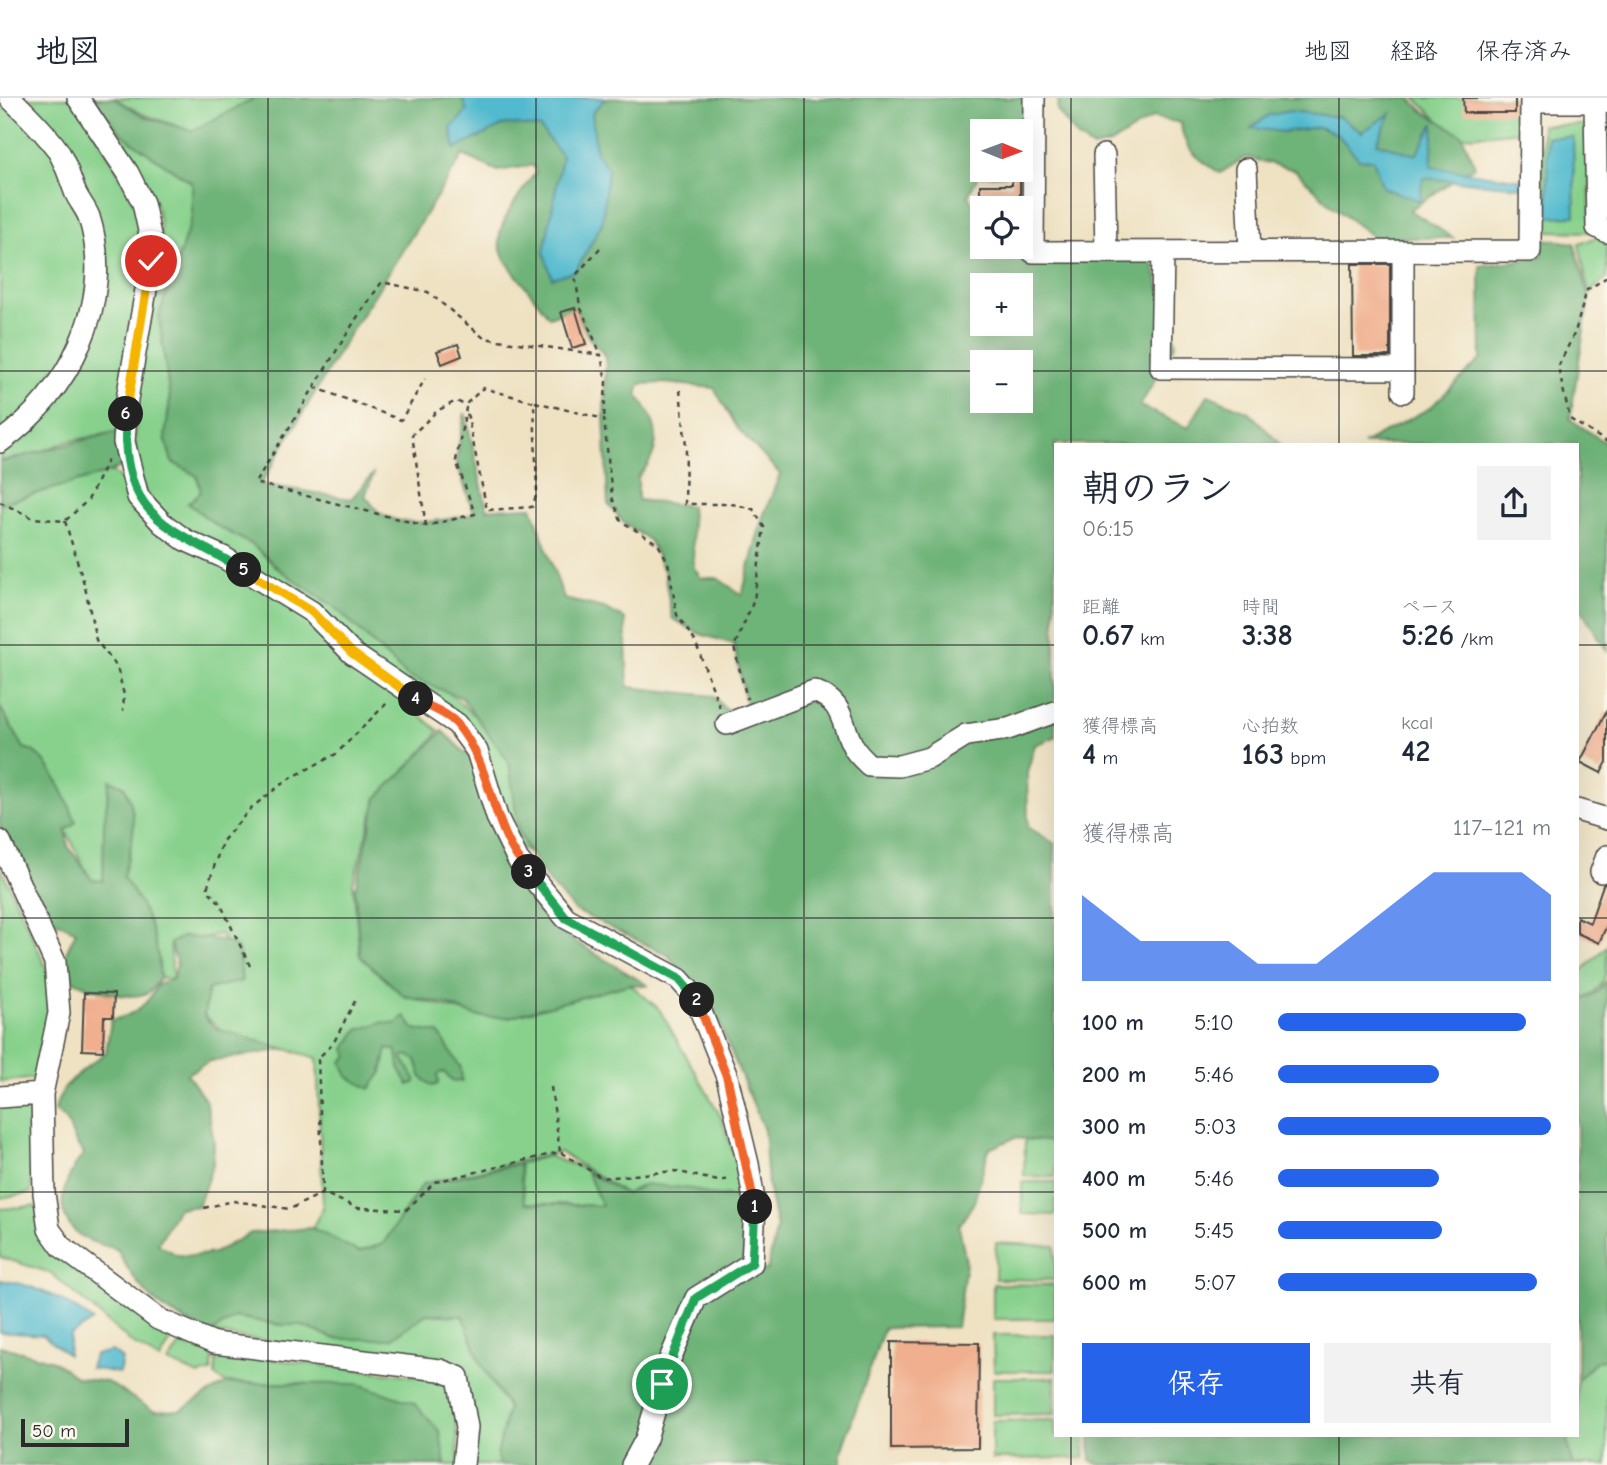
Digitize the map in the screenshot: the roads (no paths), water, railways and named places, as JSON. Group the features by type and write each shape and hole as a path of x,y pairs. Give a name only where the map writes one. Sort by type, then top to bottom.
{"street":[{"path":"0,442 41,409 74,360 92,310 95,283 95,259 88,215 70,175 58,151 34,120 10,98"},
{"path":"78,98 128,173 143,203 150,235 151,261 127,399 125,430 128,460 138,497 162,523 185,540 223,558 312,612 352,653 402,689 447,716 477,751 497,817 518,860 566,918 679,979 695,997 727,1077 750,1177 755,1206 752,1263 696,1298 670,1359 646,1439 632,1465"},
{"path":"1034,98 1033,252 1530,251 1531,100 1601,102 1597,228 1607,232"},
{"path":"1104,155 1106,252"},
{"path":"1246,169 1250,250"},
{"path":"1403,251 1403,392"},
{"path":"1163,252 1161,368 1403,369"},
{"path":"727,724 814,691 827,696 843,714 854,749 869,765 899,766 932,757 966,735 1008,729 1054,712"},
{"path":"1579,811 1607,819"},
{"path":"0,841 55,962 59,1013 42,1094 44,1193 49,1229 62,1247 158,1319 214,1343 440,1370 458,1377 467,1427 463,1465"},
{"path":"0,1097 42,1094"}],"water":[{"path":"462,98 560,101 564,98 606,98 592,113 596,152 608,169 602,223 576,271 552,278 544,253 562,156 540,128 506,124 455,149 451,128 467,111"},
{"path":"1290,111 1340,117 1362,132 1391,113 1377,143 1416,155 1434,123 1431,167 1531,181 1530,188 1423,178 1420,201 1383,188 1373,160 1359,159 1338,135 1319,127 1284,132 1251,128 1269,115"},
{"path":"1547,137 1573,137 1575,216 1548,217"},
{"path":"0,1280 49,1294 93,1321 70,1335 68,1355 43,1335 0,1332"},
{"path":"112,1351 122,1359 119,1373 90,1368 94,1355"}]}
